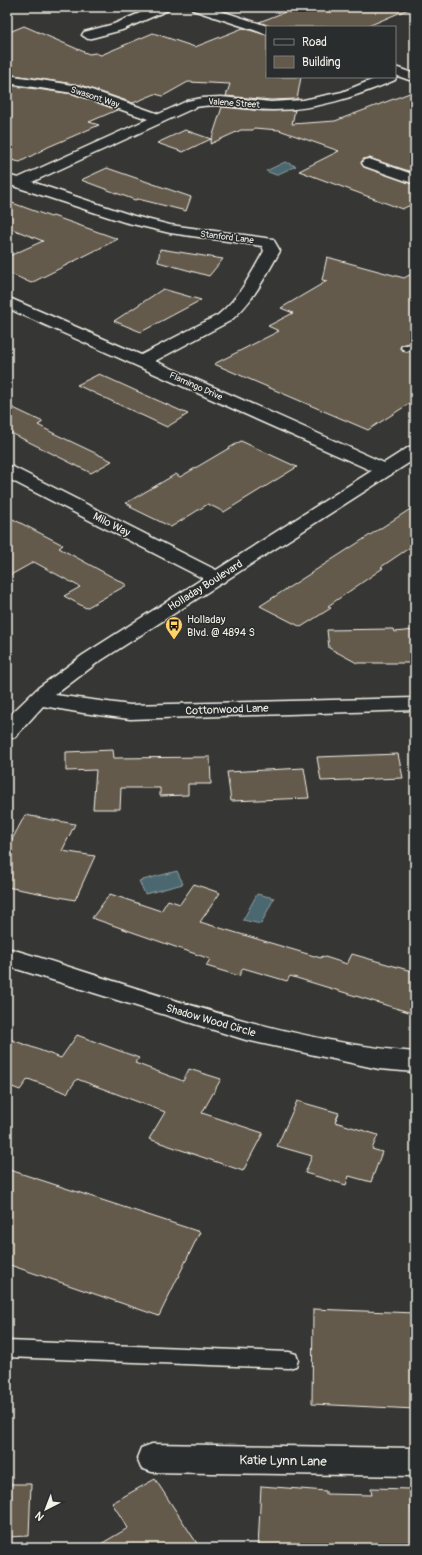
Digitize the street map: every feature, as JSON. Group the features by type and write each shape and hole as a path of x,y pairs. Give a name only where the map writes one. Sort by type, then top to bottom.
{"street":[{"path":"88,35 118,27 164,7"},
{"path":"197,7 266,30"},
{"path":"396,74 415,78"},
{"name":"Valene Street","path":"13,181 186,106 202,102 272,106 323,102 344,96 386,78"},
{"name":"Swasont Way","path":"7,79 75,89 158,118"},
{"path":"369,163 415,180"},
{"name":"Stanford Lane","path":"13,181 122,217 170,230 268,242 272,251 246,298 236,309 224,318 141,362"},
{"name":"Flamingo Drive","path":"7,302 385,470"},
{"name":"Holladay Boulevard","path":"7,732 13,724 40,699 90,659 415,451"},
{"name":"Milo Way","path":"7,471 217,578"},
{"name":"Cottonwood Lane","path":"40,699 83,707 130,712 415,704"},
{"name":"Shadow Wood Circle","path":"11,958 246,1032 380,1059 415,1062"},
{"name":"Katie Lynn Lane","path":"152,1458 415,1462"}],"lane":[{"path":"7,1349 289,1360"}],"water":[{"path":"285,162 296,166 276,175 266,171"},
{"path":"177,871 183,884 145,894 139,881"},
{"path":"257,894 274,898 261,924 243,920"}],"building":[{"path":"298,7 305,9 316,7 413,7 368,26 269,26 259,22"},
{"path":"24,26 89,54 95,53 101,55 153,33 195,47 243,28 266,35 266,78 301,78 297,99 271,100 226,96 230,84 188,82 163,96 155,94 133,103 80,85 7,74 7,33"},
{"path":"7,85 73,94 117,110 89,122 99,125 48,147 20,162 7,159"},
{"path":"415,91 415,173 369,158 364,159 361,162 364,167 415,185 415,203 402,209 299,171 339,151 279,130 254,128 253,130 241,130 210,144 222,107 263,111 295,110 292,124 335,121"},
{"path":"185,130 211,139 183,152 157,143"},
{"path":"107,168 191,197 186,211 138,199 135,200 81,180"},
{"path":"7,201 118,239 31,283 7,272 7,257 43,241 7,227"},
{"path":"160,249 223,259 209,276 158,262"},
{"path":"327,257 404,278 415,272 415,342 402,345 400,348 406,352 415,351 415,400 368,430 214,364 279,331 268,326 293,313 281,308 327,281 322,280"},
{"path":"163,289 201,300 141,332 114,321"},
{"path":"99,374 188,414 167,427 77,385"},
{"path":"7,405 43,422 38,425 53,433 112,461 91,473 7,431"},
{"path":"241,441 297,467 224,512 208,504 171,527 130,507 132,506 126,503 176,474 180,477"},
{"path":"415,506 415,544 328,606 331,608 301,627 260,606"},
{"path":"7,516 63,545 59,548 127,585 86,608 64,596 80,587 34,562 7,577"},
{"path":"393,629 394,632 415,630 415,663 357,663 329,648 327,630"},
{"path":"113,750 114,758 210,757 211,784 188,784 188,795 160,796 160,788 121,788 120,809 93,809 96,770 66,771 66,752"},
{"path":"398,754 403,778 321,781 317,757"},
{"path":"304,768 309,798 231,801 227,772"},
{"path":"25,815 75,824 62,851 95,856 75,900 7,887 7,849"},
{"path":"194,884 220,893 200,922 321,958 322,956 347,964 352,954 415,972 415,1014 290,976 287,981 243,968 239,976 206,966 210,959 92,918 110,894 161,911 168,900 180,904"},
{"path":"77,1035 139,1058 135,1063 183,1081 189,1069 221,1079 202,1113 263,1133 243,1171 149,1139 165,1112 77,1079 67,1093 28,1079 20,1090 7,1085 7,1038 61,1058"},
{"path":"297,1101 339,1113 335,1122 378,1135 372,1149 382,1152 371,1182 349,1176 346,1185 305,1173 312,1156 277,1146"},
{"path":"7,1169 200,1232 159,1316 7,1264"},
{"path":"313,1309 415,1313 415,1409 312,1404"},
{"path":"155,1479 200,1548 94,1548 128,1528 112,1503"},
{"path":"7,1484 31,1484 29,1536 7,1537"},
{"path":"261,1486 326,1491 326,1494 372,1495 371,1488 410,1489 414,1548 258,1548"}],"place":[{"name":"Holladay Blvd. @ 4894 S","path":"174,640"}]}
